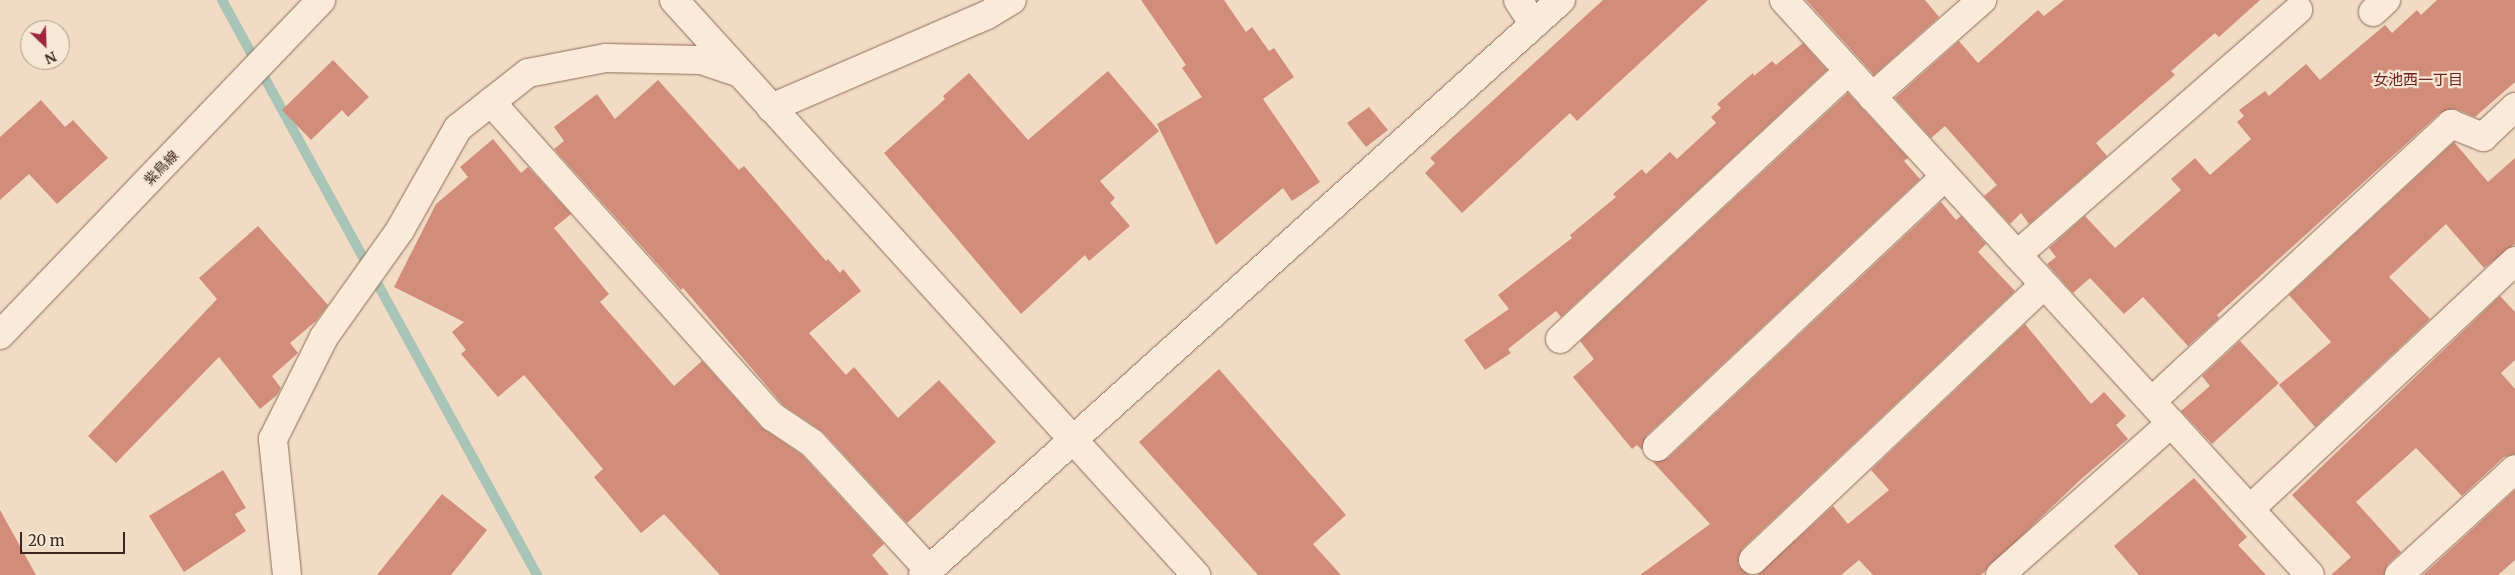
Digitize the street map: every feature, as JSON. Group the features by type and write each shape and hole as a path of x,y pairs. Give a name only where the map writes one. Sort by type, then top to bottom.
{"street":[{"name":"紫鳥線","path":"0,335 322,0"},
{"path":"674,0 1196,575"},
{"path":"772,108 987,15 1012,0"},
{"path":"1518,0 1533,23"},
{"path":"491,102 773,418 812,443 926,573 1533,23 1561,0"},
{"path":"1784,0 2310,575"},
{"path":"1872,97 1982,0"},
{"path":"2017,255 2298,10"},
{"path":"287,575 273,439 324,337 400,230 458,128 528,73 606,58 701,60 740,74"},
{"path":"1560,339 1848,71"},
{"path":"2152,402 2451,124 2483,137 2515,108"},
{"path":"1658,447 1945,177"},
{"path":"2250,509 2515,261"},
{"path":"1753,560 2044,284"},
{"path":"2000,575 2171,423"},
{"path":"2399,575 2515,470"}],"building":[{"path":"1141,0 1224,0 1246,32 1252,27 1269,51 1274,48 1294,77 1263,99 1320,182 1292,201 1283,188 1216,245 1157,124 1202,97 1182,68 1186,65"},
{"path":"1603,0 1708,0 1577,121 1570,113 1462,213 1425,173 1435,163 1430,158"},
{"path":"1806,0 1925,0 1939,17 1874,75"},
{"path":"2064,0 2260,0 2219,37 2215,33 2171,71 2175,75 2096,143 2107,156 2029,224 2021,213 2010,224 1984,196 1997,185 1945,126 1931,138 1895,98 1959,41 1978,63 2038,10 2044,16"},
{"path":"2437,0 2515,0 2515,82 2475,117 2456,109 2440,113 2217,315 2219,318 2188,346 2143,297 2124,314 2090,278 2073,293 2047,264 2056,257 2049,248 2085,216 2115,248 2181,190 2171,179 2195,158 2210,175 2251,139 2237,122 2244,116 2239,110 2265,91 2269,96 2306,64 2320,80 2385,25 2392,33 2417,10 2421,15"},
{"path":"1803,43 1827,70 1561,317 1556,311 1508,349 1511,353 1485,370 1464,340 1509,309 1498,295 1572,238 1570,235 1616,197 1613,194 1642,169 1646,174 1670,152 1677,159 1716,123 1711,117 1721,108 1717,104 1753,73 1754,76 1772,61 1776,65"},
{"path":"333,60 369,97 348,117 342,110 311,140 282,110"},
{"path":"1108,71 1159,131 1100,181 1115,198 1110,203 1130,226 1089,261 1085,255 1021,314 884,153 945,99 943,96 969,73 1028,140"},
{"path":"658,80 739,170 744,166 826,261 828,259 840,273 843,269 861,291 809,333 846,375 854,367 898,418 939,380 996,442 907,523 823,432 783,405 683,288 681,290 554,149 564,141 554,127 597,94 615,119"},
{"path":"1848,93 1908,158 1904,161 1920,179 1646,436 1642,450 1637,445 1632,449 1573,377 1594,359 1580,341"},
{"path":"41,100 65,127 73,120 108,158 57,204 29,174 0,200 0,137"},
{"path":"1369,107 1388,130 1366,147 1347,123"},
{"path":"493,139 521,173 528,167 571,214 554,228 609,294 600,302 674,386 702,361 761,427 802,455 884,544 872,555 889,575 720,575 664,514 641,533 594,477 603,469 524,375 498,397 461,354 466,350 452,332 464,322 394,287 436,204 468,177 460,167"},
{"path":"2454,142 2488,182 2515,158 2515,244 2484,268 2446,224 2389,277 2430,319 2315,427 2279,385 2331,342 2289,295"},
{"path":"1941,202 1956,220 1961,216 1986,244 1978,252 2015,291 1742,549 1738,564 1749,575 1640,575 1710,524 1653,462 1668,458"},
{"path":"258,226 328,305 316,321 290,343 298,353 272,376 281,388 277,395 260,409 219,357 116,463 88,436 217,299 199,278"},
{"path":"2500,296 2515,312 2515,360 2501,373 2515,389 2515,454 2504,457 2462,496 2416,448 2356,502 2401,552 2388,564 2384,575 2331,575 2351,557 2292,495"},
{"path":"2025,324 2091,404 2104,392 2126,416 2116,425 2128,439 2080,480 1981,575 1873,575 1859,560 1841,575 1757,575 1833,506 1848,524 1889,490 1871,470"},
{"path":"2240,341 2279,383 2212,444 2181,411 2210,386 2202,376"},
{"path":"1219,369 1346,515 1313,544 1341,575 1258,575 1139,442"},
{"path":"223,470 246,508 235,514 246,531 184,572 149,516"},
{"path":"2194,478 2247,537 2238,545 2266,575 2139,575 2114,546"},
{"path":"2515,490 2515,560 2498,575 2423,575"},
{"path":"442,494 487,530 451,575 377,575"},
{"path":"0,510 36,575 0,575"}],"waterway":[{"path":"222,0 537,575"}],"district":[{"name":"女池西一丁目","path":"2418,80"}]}
